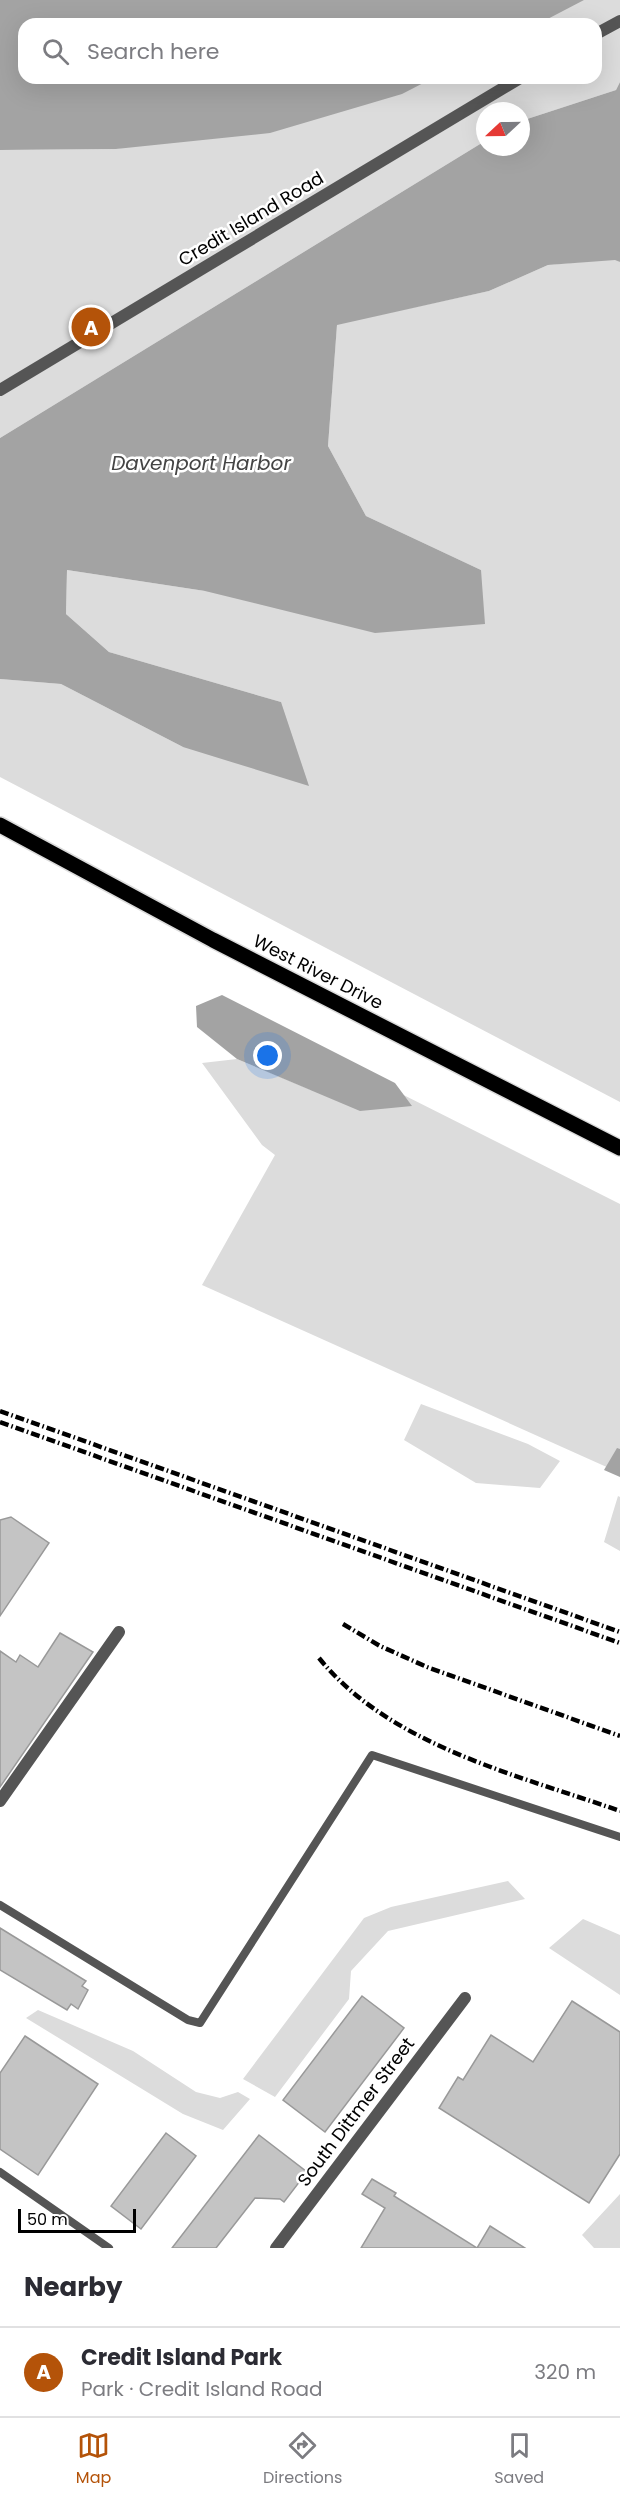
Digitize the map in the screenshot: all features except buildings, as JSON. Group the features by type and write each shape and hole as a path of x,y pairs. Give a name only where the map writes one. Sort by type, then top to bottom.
{"main road":[{"name":"West River Drive","path":"0,825 224,946 620,1148"}],"street":[{"path":"602,31 620,21"},
{"name":"Credit Island Road","path":"0,390 509,84"},
{"path":"0,1800 119,1632"},
{"name":"South Dittmer Street","path":"276,2248 465,1998"}],"lane":[{"path":"0,1905 188,2020 200,2023 372,1755 620,1837"},
{"path":"0,2172 109,2248"}],"shaded area":[{"path":"580,0 620,0 620,82 616,90 530,118 530,102 476,102 476,147 0,438 0,150 116,149 405,84 602,84 602,18 546,18"},
{"path":"615,259 620,262 620,1102 0,777 0,679 61,684 183,747 281,702 109,652 66,614 67,570 205,591 481,570 366,516 328,446 337,324 489,291 548,265"},
{"path":"330,1058 620,1204 620,1473 202,1285 275,1155 262,1145 202,1063 237,1059 311,1090"},
{"path":"421,1404 528,1444 560,1461 540,1488 476,1483 404,1440"},
{"path":"618,1496 620,1497 620,1551 604,1542"},
{"path":"508,1881 525,1899 388,1931 351,1971 349,1999 275,2097 243,2079 364,1918 391,1907"},
{"path":"583,1919 620,1935 620,1995 549,1948"},
{"path":"38,2010 133,2051 196,2092 220,2098 238,2092 250,2099 223,2130 183,2114 26,2018"},
{"path":"620,2194 620,2248 594,2248 582,2235"}],"water":[{"path":"0,0 584,0 550,18 18,18 18,84 421,84 402,94 270,133 116,149 0,150"},
{"name":"Davenport Harbor","path":"620,82 620,262 615,260 548,265 489,291 337,325 328,446 366,516 481,570 485,624 375,633 205,591 67,570 66,614 109,652 281,702 309,786 183,747 61,684 0,679 0,438 476,147 476,156 530,156 530,118 616,90"},
{"path":"222,995 395,1083 412,1106 360,1111 237,1059 197,1027 196,1006"},
{"path":"617,1448 620,1449 620,1477 604,1470"}],"railway":[{"path":"0,1411 620,1632"},
{"path":"0,1422 620,1643"},
{"path":"343,1624 380,1646 427,1667 620,1736"},
{"path":"319,1658 348,1688 382,1714 419,1736 499,1770 620,1811"}],"place":[{"name":"Credit Island Park","path":"91,327"}]}
